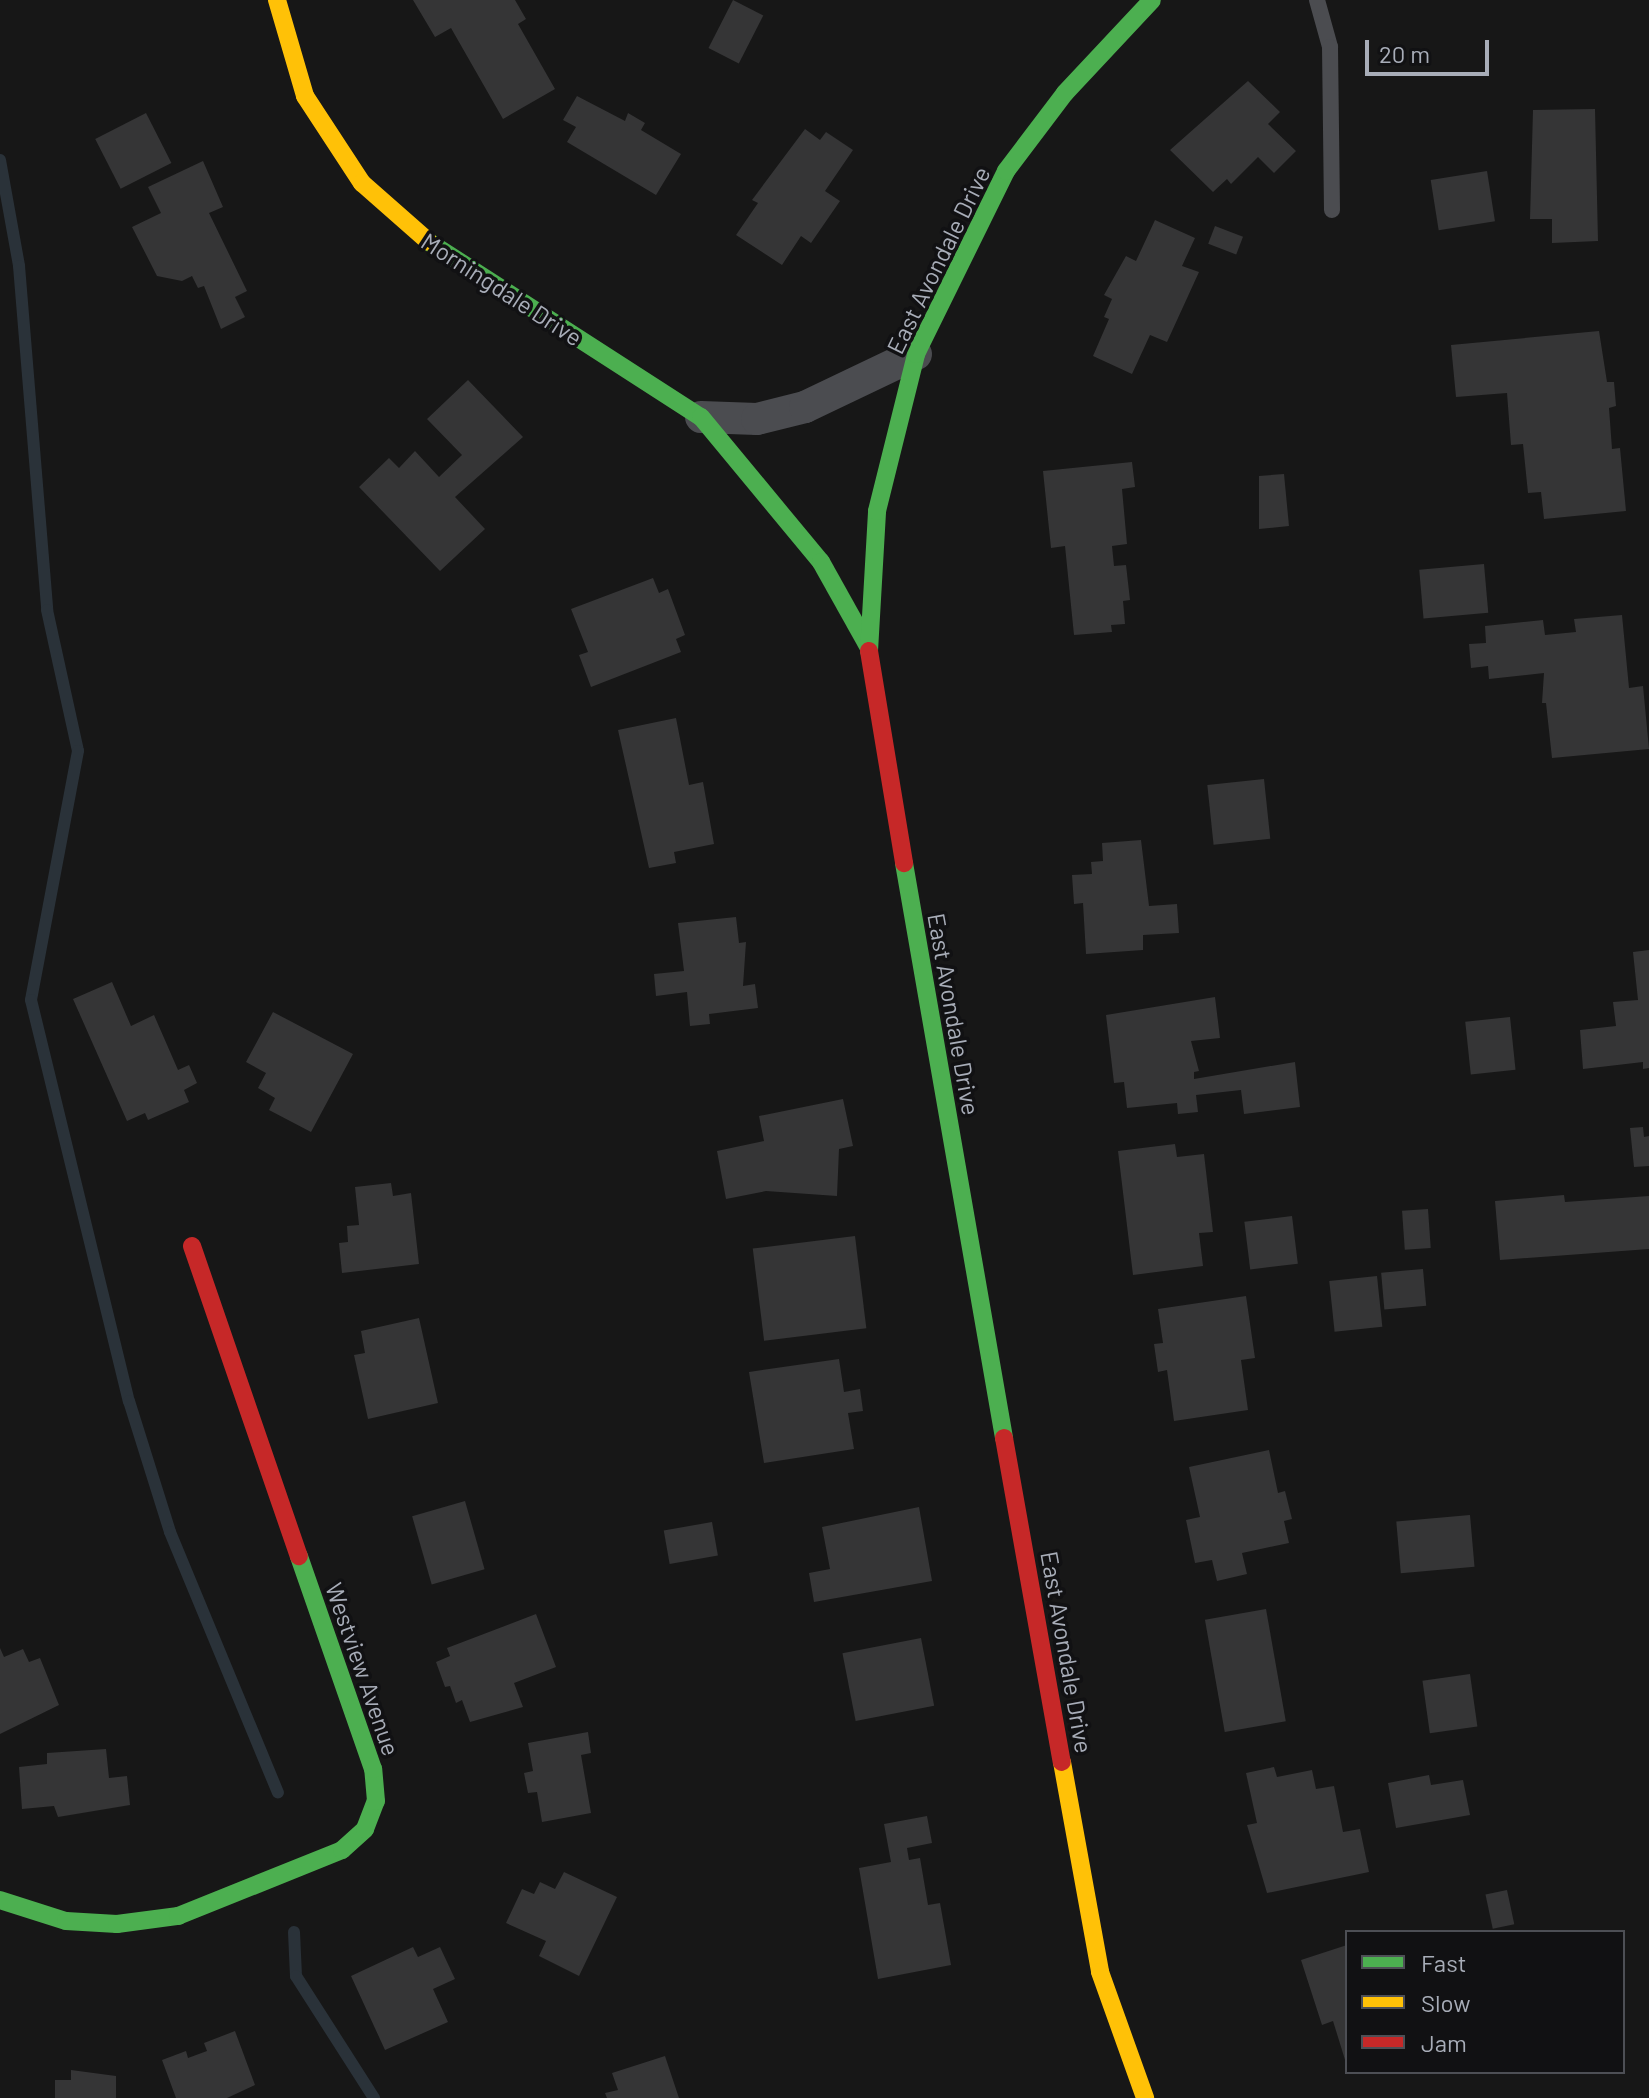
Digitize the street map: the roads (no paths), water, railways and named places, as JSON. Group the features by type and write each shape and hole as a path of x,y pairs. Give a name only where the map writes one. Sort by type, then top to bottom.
{"street":[{"name":"Morningdale Drive","path":"277,0 305,96 327,137 403,223 442,254 701,417 821,562 868,646"},
{"name":"East Avondale Drive","path":"1145,2098 1100,1972 937,1065 868,646 877,511 916,354 1006,171 1065,93 1152,0"},
{"path":"701,417 757,419 805,407 916,354"},
{"name":"Westview Avenue","path":"0,1900 25,1912 66,1921 117,1924 178,1916 342,1850 365,1829 376,1801 373,1769 192,1246"}],"lane":[{"path":"1317,0 1330,47 1332,210"}],"waterway":[{"path":"0,160 19,266 47,610 78,751 31,1000 129,1401 170,1532 278,1793"},
{"path":"294,1932 296,1976 374,2098"}]}
